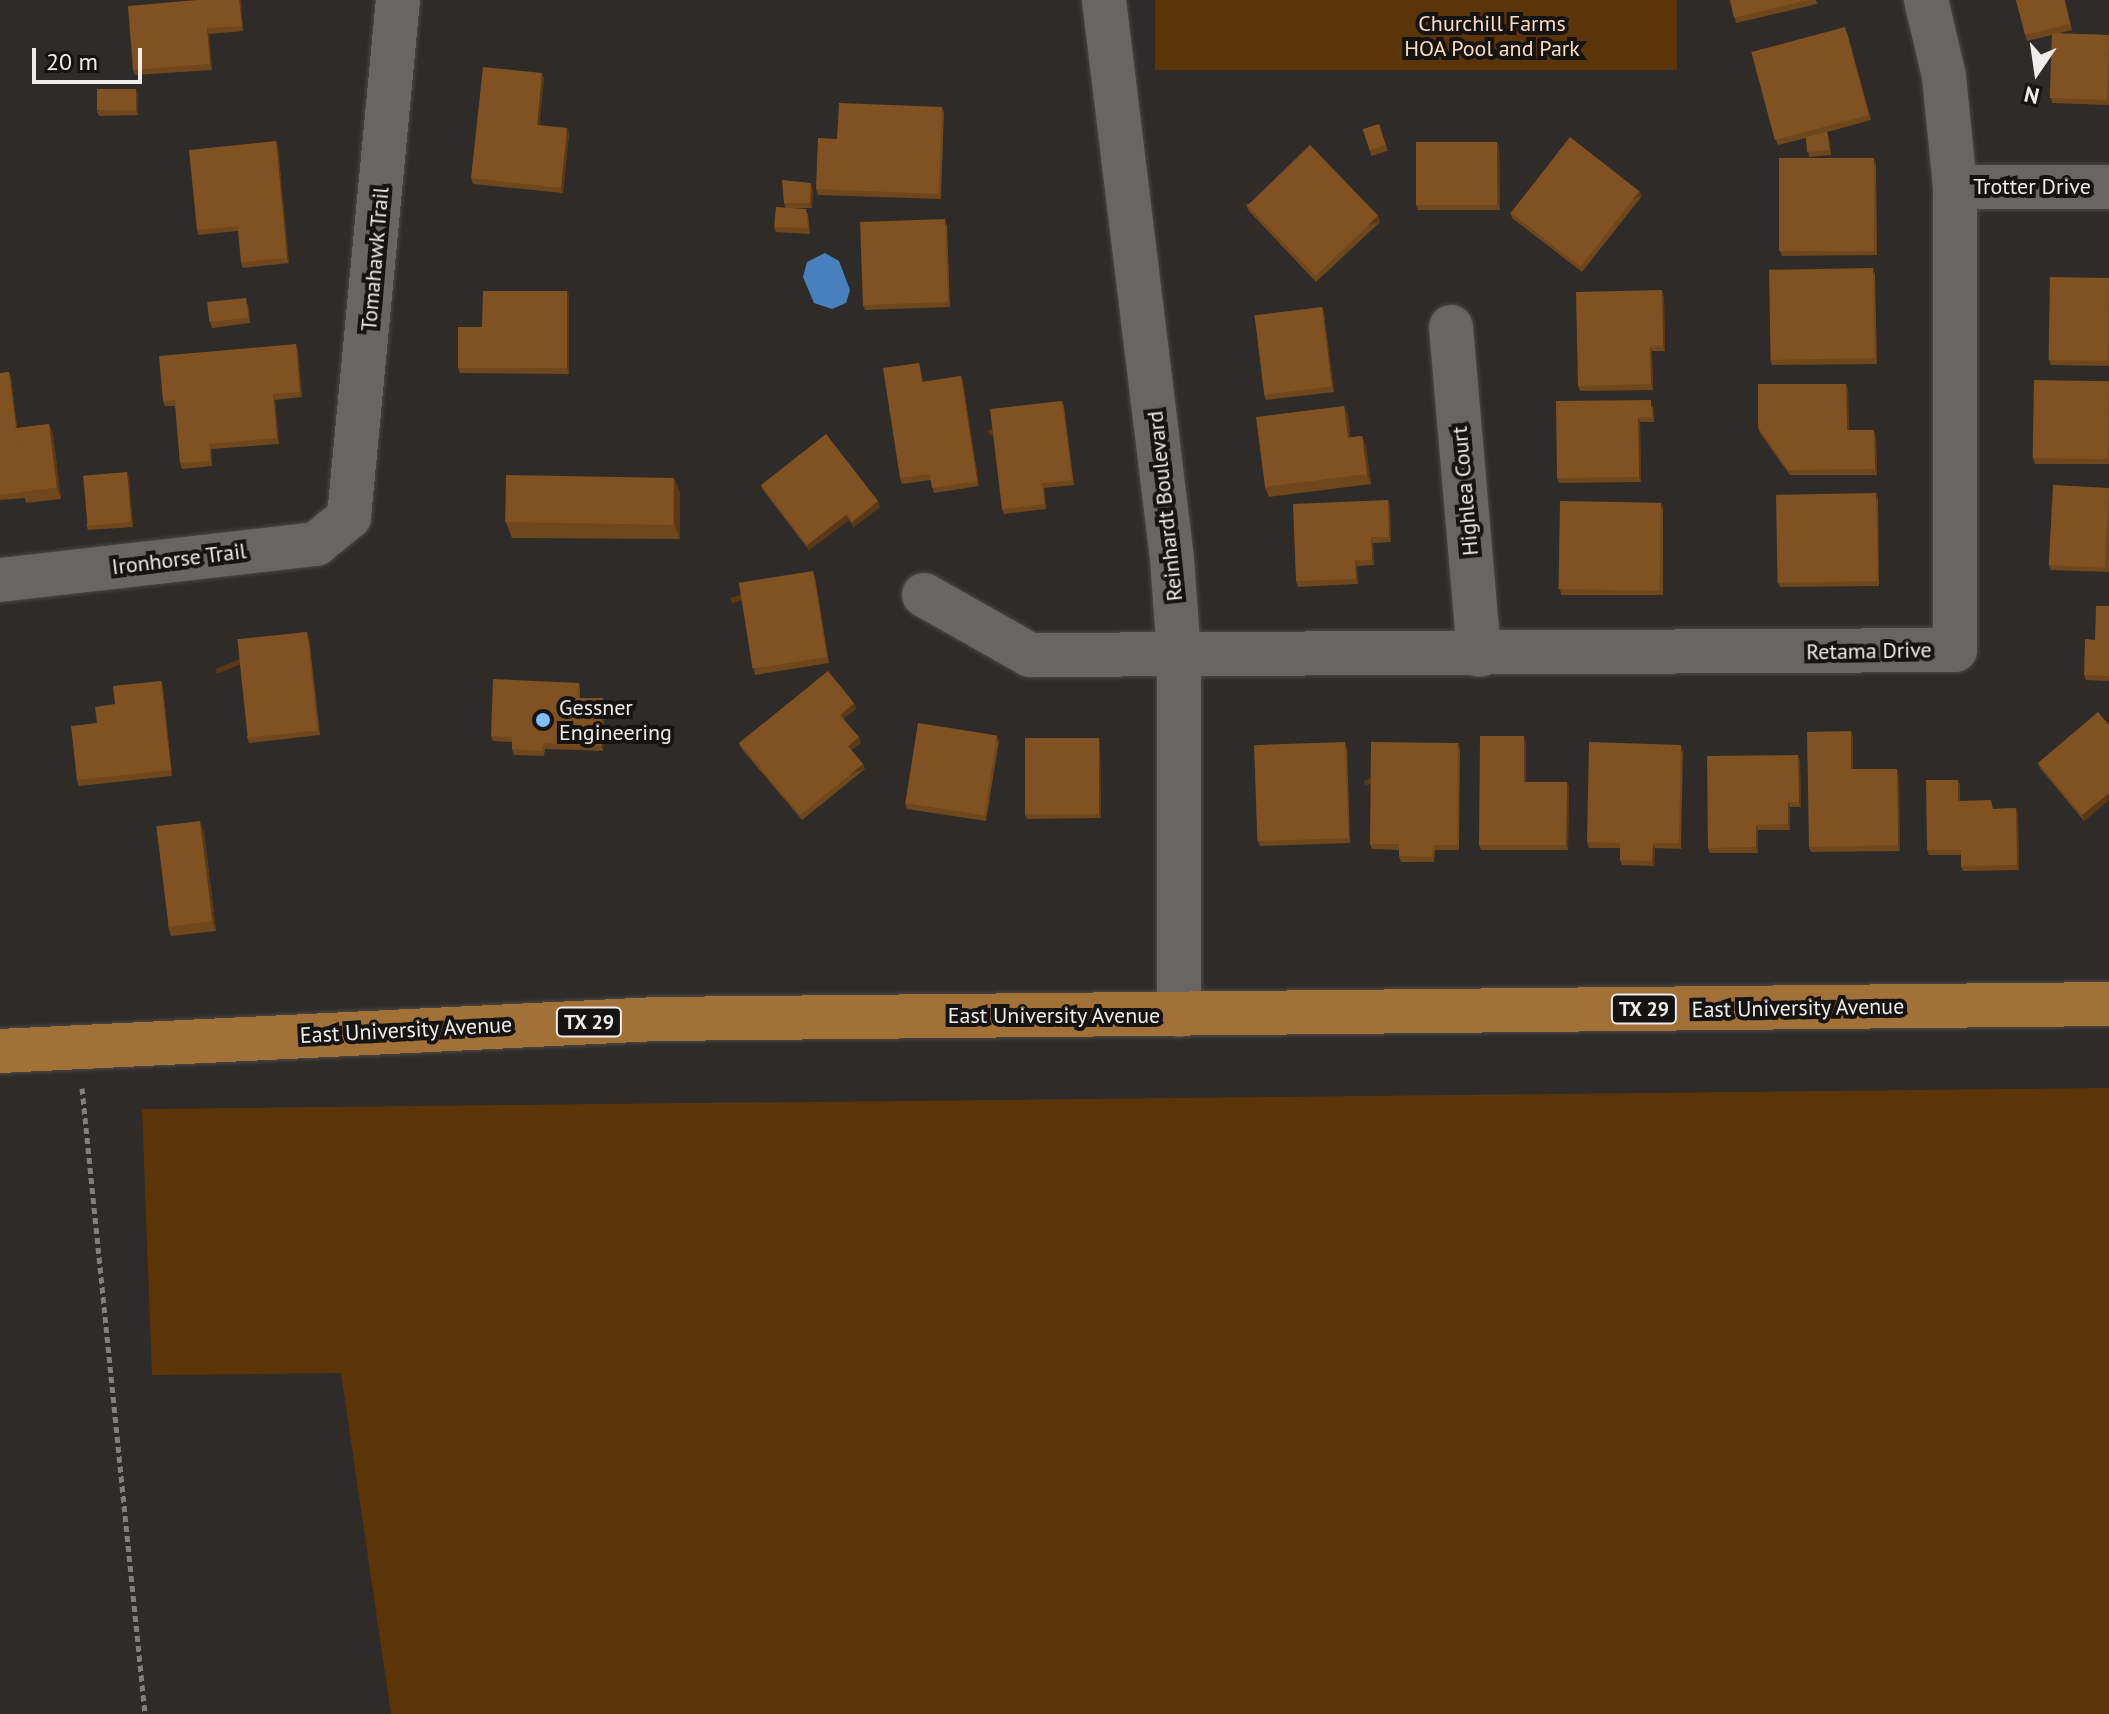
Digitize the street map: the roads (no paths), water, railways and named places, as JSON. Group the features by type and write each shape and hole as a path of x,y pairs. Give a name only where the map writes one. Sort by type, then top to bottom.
{"main road":[{"name":"East University Avenue","path":"0,1051 72,1044 657,1019 2109,1004"}],"street":[{"name":"Tomahawk Trail","path":"349,517 398,0"},
{"name":"Reinhardt Boulevard","path":"1104,0 1138,262 1179,655 1179,1015"},
{"name":"Retama Drive","path":"924,595 1030,655 1479,655 1955,650 1955,187 1944,76 1926,0"},
{"name":"Trotter Drive","path":"1955,187 2109,187"},
{"name":"Highlea Court","path":"1451,327 1479,655"},
{"name":"Ironhorse Trail","path":"0,580 316,544 349,517"}],"water":[{"path":"825,253 839,261 850,290 846,303 832,309 814,303 803,277 807,262"}],"place":[{"name":"Gessner Engineering","path":"543,720"}],"park label":[{"name":"Churchill Farms HOA Pool and Park","path":"1492,36"}]}
